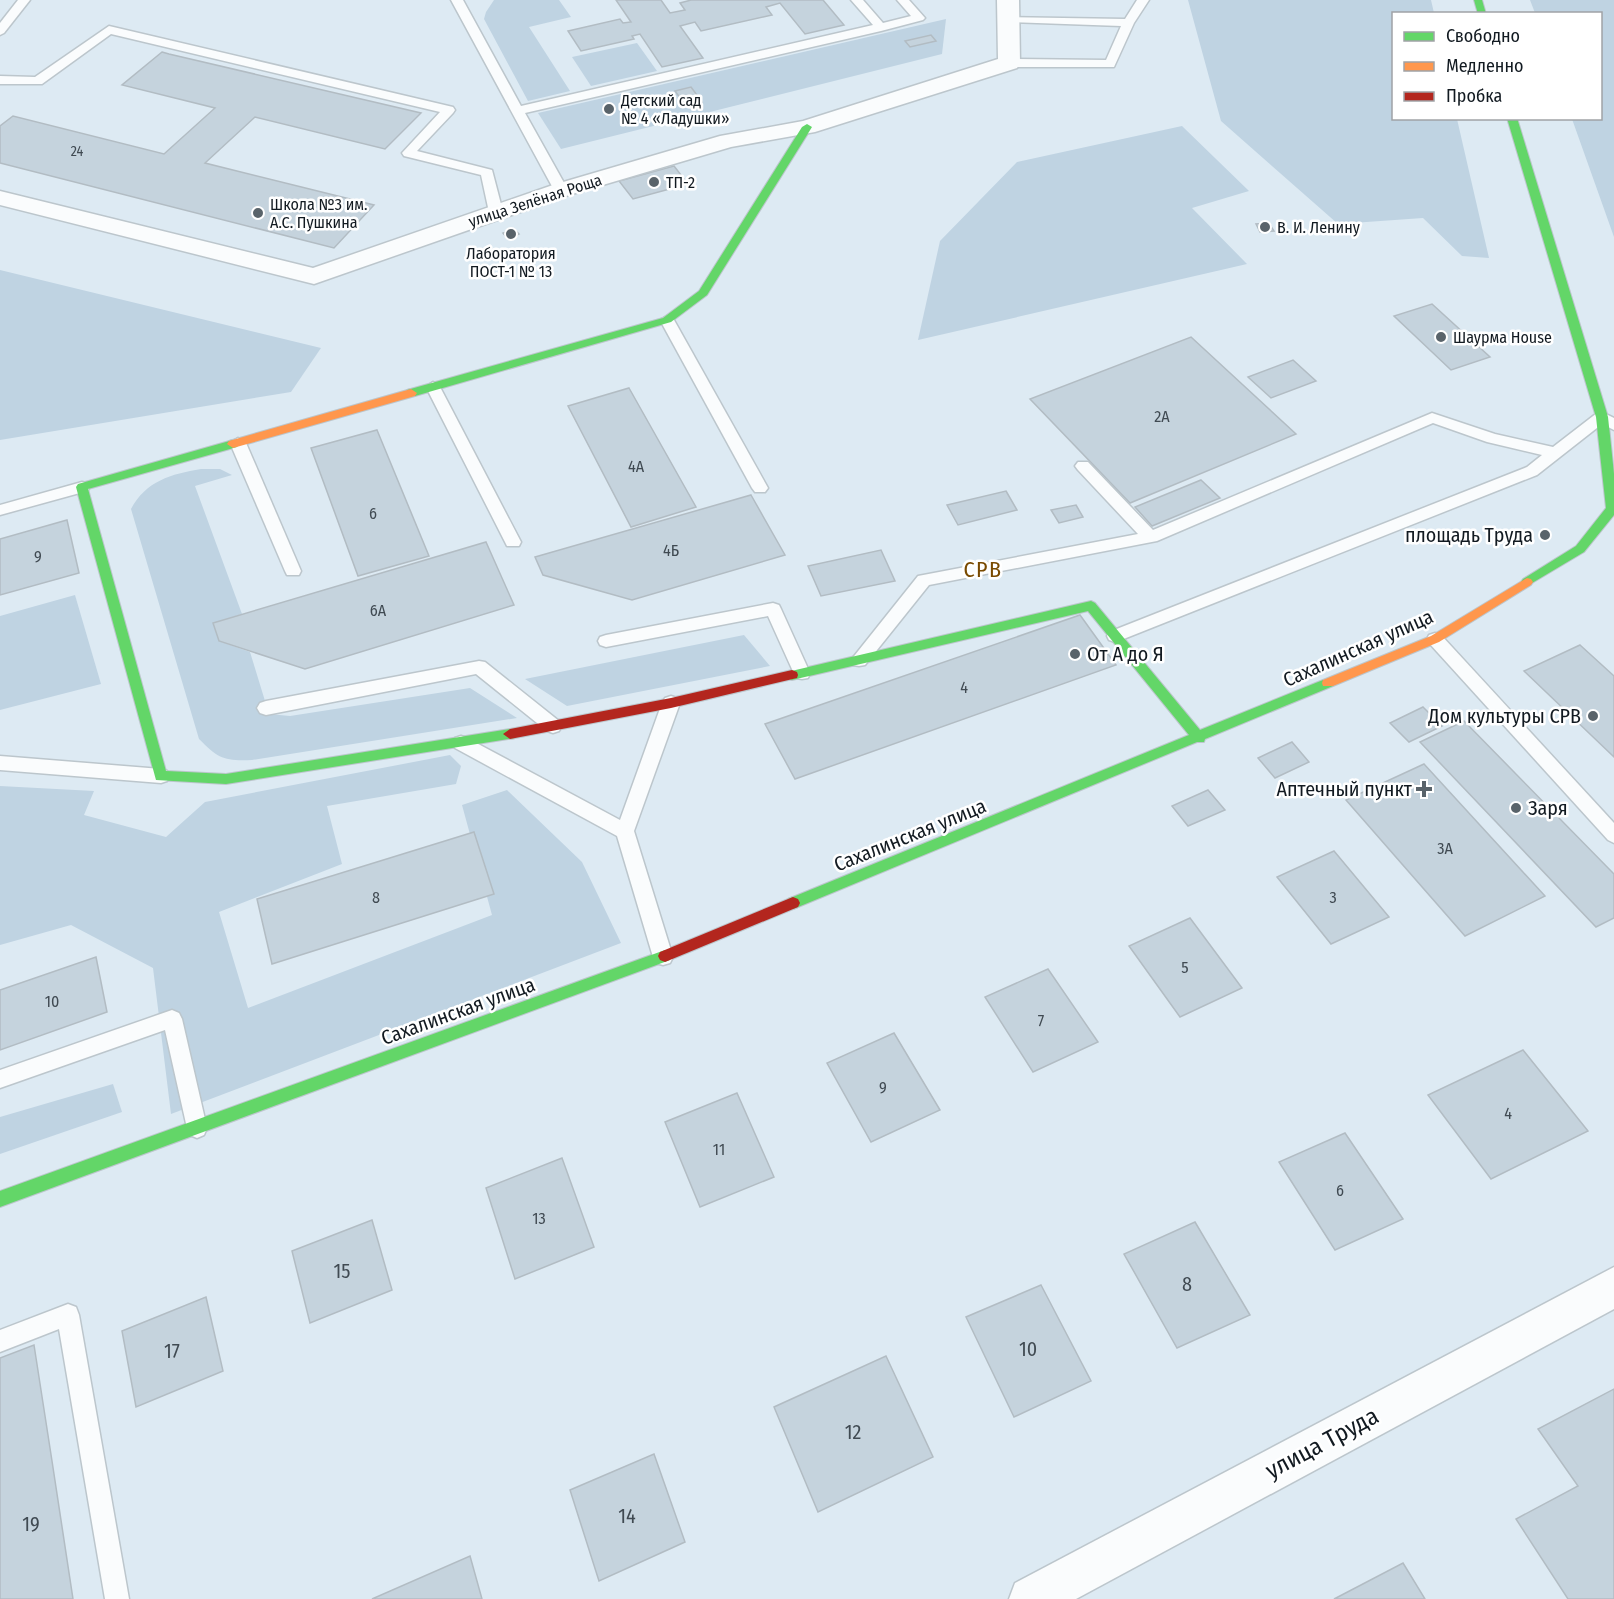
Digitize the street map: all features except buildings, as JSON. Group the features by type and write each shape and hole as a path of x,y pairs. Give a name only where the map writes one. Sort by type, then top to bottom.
{"street":[{"path":"1008,9 1010,63"},
{"name":"улица Зелёная Роща","path":"0,198 314,276 561,190 728,141 807,127 1010,63"},
{"name":"Сахалинская улица","path":"0,1199 663,957 1199,738 1435,639 1580,549 1612,509 1608,421 1571,315 1513,120"},
{"path":"807,127 703,293 667,320 82,487 160,776 226,779 461,743 671,703 1091,606 1199,738"},
{"name":"улица Труда","path":"1031,1599 1614,1287"}],"lane":[{"path":"0,31 24,0"},
{"path":"457,0 561,190"},
{"path":"857,0 881,27"},
{"path":"516,111 919,18 903,0"},
{"path":"1010,63 1110,64 1128,23 1143,0"},
{"path":"1008,9 1128,23"},
{"path":"0,80 38,81 109,30 449,110 408,153 486,172 496,212"},
{"path":"667,320 760,488"},
{"path":"433,387 513,542"},
{"path":"860,660 924,580 1151,537 1432,418 1492,438 1555,453"},
{"path":"1115,636 1532,471 1555,453 1608,421"},
{"path":"238,443 293,571"},
{"path":"1083,466 1151,537"},
{"path":"0,510 82,487"},
{"path":"606,641 773,609 802,673"},
{"path":"1435,639 1614,835"},
{"path":"266,708 479,667 553,726"},
{"path":"663,957 625,831 671,703"},
{"path":"461,743 625,831"},
{"path":"0,764 160,776"},
{"path":"0,1079 172,1019 196,1128"},
{"path":"0,1341 68,1315 117,1599"}],"shaded area":[{"path":"494,0 559,0 571,17 529,27 570,91 528,101 484,19"},
{"path":"1188,0 1431,0 1434,12 1392,12 1392,120 1457,120 1489,258 1462,256 1423,218 1338,224 1221,121"},
{"path":"1530,0 1614,0 1614,237 1572,120 1602,120 1602,12 1535,12"},
{"path":"946,19 942,54 561,149 538,113"},
{"path":"637,43 657,71 591,86 572,57"},
{"path":"1182,126 1249,191 1192,208 1247,264 918,340 940,241 1017,162"},
{"path":"0,270 321,348 291,392 0,440"},
{"path":"201,469 220,469 232,475 195,486 242,614 214,623 219,641 250,652 269,714 290,716 470,688 517,718 252,760 228,759 217,755 199,739 131,509 144,492 160,480"},
{"path":"75,595 101,684 0,710 0,616"},
{"path":"744,635 770,666 567,706 525,679"},
{"path":"450,755 461,766 456,784 327,806 342,864 219,912 248,1008 492,915 462,805 507,790 582,862 621,943 171,1114 153,968 71,925 0,945 0,786 94,791 84,815 166,837 205,802"},
{"path":"113,1084 122,1112 0,1154 0,1117"}],"traffic: fast":[{"path":"1478,0 1481,12"},
{"path":"1513,120 1602,417 1612,509 1580,549 1527,582"},
{"path":"411,393 667,320 703,293 807,127"},
{"path":"233,444 82,487 161,776 226,779 510,734"},
{"path":"792,675 1091,606 1199,738"},
{"path":"793,903 1328,683"},
{"path":"0,1199 665,956"}],"traffic: slow":[{"path":"233,444 411,393"},
{"path":"1328,683 1435,639 1527,582"}],"traffic: jam":[{"path":"510,734 671,703 792,675"},
{"path":"665,956 793,903"}],"place":[{"name":"Детский сад № 4 «Ладушки»","path":"609,109"},
{"name":"ТП-2","path":"654,182"},
{"name":"Школа №3 им. А.С. Пушкина","path":"258,213"},
{"name":"В. И. Ленину","path":"1265,227"},
{"name":"Лаборатория ПОСТ-1 № 13","path":"511,234"},
{"name":"Шаурма House","path":"1441,337"},
{"name":"площадь Труда","path":"1545,535"},
{"name":"От А до Я","path":"1075,654"},
{"name":"Дом культуры СРВ","path":"1593,716"},
{"name":"Аптечный пункт","path":"1424,789"},
{"name":"Заря","path":"1516,808"}],"district":[{"name":"СРВ","path":"983,569"}]}
